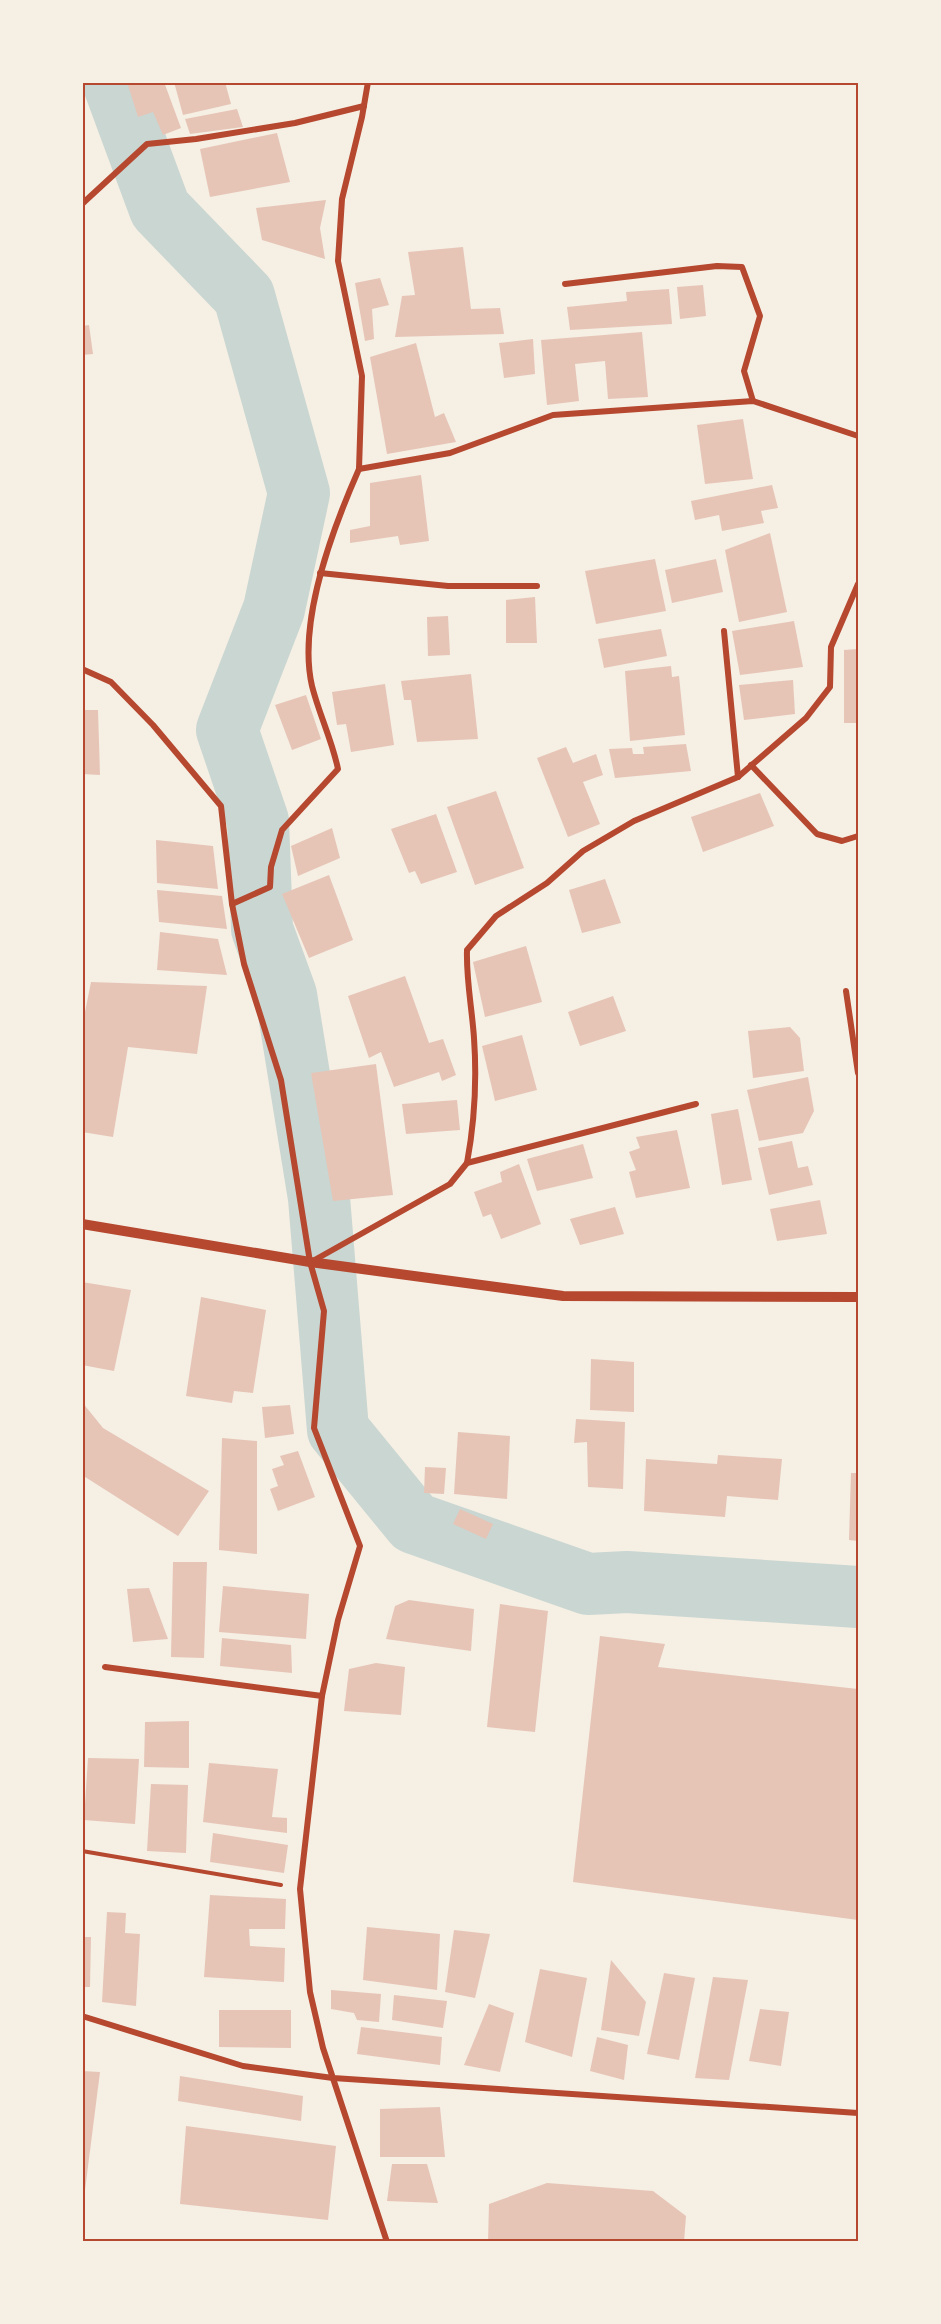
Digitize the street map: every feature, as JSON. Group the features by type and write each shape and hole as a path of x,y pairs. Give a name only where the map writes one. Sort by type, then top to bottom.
{"street":[{"path":"232,904 270,887 272,867 282,830 338,769 333,743 312,685 309,638 321,573 359,469 362,376 338,261 342,199 368,82"},
{"path":"82,204 147,144 196,140 295,123 364,106"},
{"path":"565,284 717,266 741,267 751,286 760,316 744,371 753,402"},
{"path":"359,469 450,453 553,415 753,402 858,436"},
{"path":"321,573 448,586 537,586"},
{"path":"310,1262 450,1184 467,1163 475,1119 476,1083 474,1036 466,980 466,950 496,916 547,882 582,851 634,821 738,777 806,718 830,687 831,647 858,584"},
{"path":"724,631 738,777"},
{"path":"82,669 111,682 153,725 221,806 232,904 244,964 281,1080 310,1262 324,1311 314,1428 360,1546 338,1620 322,1696 300,1889 310,1992 333,2078 387,2241"},
{"path":"751,765 817,834 842,841 858,836"},
{"path":"846,991 858,1073"},
{"path":"467,1163 696,1104"},
{"path":"82,1224 310,1262 563,1296 858,1297"},
{"path":"105,1667 322,1696"},
{"path":"82,2016 243,2066 333,2078 858,2113"}],"path":[{"path":"82,1851 300,1889"}],"building":[{"path":"127,82 164,82 181,128 163,135 153,112 138,117"},
{"path":"174,82 225,82 231,104 183,115"},
{"path":"237,109 243,127 190,134 185,119"},
{"path":"277,133 290,182 210,197 200,149"},
{"path":"326,200 320,228 325,259 262,240 256,208"},
{"path":"463,247 471,309 500,308 504,334 395,337 402,296 415,295 408,252"},
{"path":"380,278 389,305 372,309 374,339 365,341 355,283"},
{"path":"703,285 706,316 680,319 677,287"},
{"path":"669,289 672,324 570,330 567,307 627,301 626,292"},
{"path":"89,325 93,354 82,355 82,326"},
{"path":"642,332 648,397 608,399 605,361 575,364 579,401 547,405 541,340"},
{"path":"533,339 535,374 504,378 499,343"},
{"path":"416,343 435,417 444,413 456,442 387,454 370,357"},
{"path":"743,419 753,479 705,484 697,425"},
{"path":"421,475 429,541 400,545 398,536 350,543 350,530 370,526 370,483"},
{"path":"772,485 778,508 761,511 764,523 722,531 719,515 695,520 691,501"},
{"path":"770,533 787,612 739,622 725,550"},
{"path":"655,559 666,611 596,624 585,571"},
{"path":"716,559 723,592 672,603 665,570"},
{"path":"535,597 537,643 506,643 506,600"},
{"path":"448,616 450,655 428,656 427,617"},
{"path":"794,621 803,667 740,675 732,631"},
{"path":"661,629 667,656 604,668 598,639"},
{"path":"858,649 858,723 844,723 844,650"},
{"path":"671,666 672,677 679,676 685,735 630,741 625,671"},
{"path":"471,674 478,739 417,742 411,700 404,700 401,681"},
{"path":"793,680 795,714 744,720 739,685"},
{"path":"385,684 394,745 351,752 346,724 337,725 332,692"},
{"path":"306,695 321,739 292,750 275,705"},
{"path":"82,710 98,710 100,775 82,774"},
{"path":"686,744 691,771 615,778 609,749 632,748 633,754 644,754 643,747"},
{"path":"566,747 573,763 596,754 603,775 583,782 600,824 568,837 537,758"},
{"path":"496,791 524,868 475,885 447,807"},
{"path":"760,793 774,826 703,852 691,817"},
{"path":"436,814 457,872 421,884 415,871 409,873 391,829"},
{"path":"332,828 340,858 298,876 291,846"},
{"path":"156,840 213,846 218,889 157,883"},
{"path":"329,875 353,940 309,958 282,894"},
{"path":"605,879 621,923 582,933 569,890"},
{"path":"157,890 222,896 227,929 159,922"},
{"path":"160,932 218,939 227,975 157,970"},
{"path":"526,946 542,1002 485,1017 473,962"},
{"path":"405,976 429,1043 443,1039 456,1075 442,1081 439,1072 394,1087 381,1052 369,1058 348,996"},
{"path":"91,982 207,986 197,1054 128,1047 113,1137 82,1132 82,1027"},
{"path":"613,996 626,1031 580,1046 568,1012"},
{"path":"790,1027 800,1038 804,1071 753,1078 748,1031"},
{"path":"522,1035 537,1090 495,1101 482,1046"},
{"path":"376,1064 393,1195 333,1201 311,1073"},
{"path":"808,1077 814,1111 803,1133 759,1141 747,1090"},
{"path":"457,1100 460,1130 406,1134 402,1104"},
{"path":"738,1109 752,1180 722,1185 711,1114"},
{"path":"677,1130 690,1188 636,1198 629,1172 636,1170 629,1152 640,1148 636,1137"},
{"path":"792,1141 798,1168 808,1166 813,1185 769,1195 758,1148"},
{"path":"583,1144 593,1178 537,1191 527,1159"},
{"path":"519,1164 541,1224 501,1239 491,1214 483,1217 474,1192 502,1182 500,1172"},
{"path":"820,1200 827,1234 777,1241 770,1209"},
{"path":"615,1207 624,1234 580,1245 570,1219"},
{"path":"82,1282 131,1290 114,1371 82,1365"},
{"path":"201,1297 266,1310 253,1393 234,1391 232,1403 186,1396"},
{"path":"591,1359 634,1362 634,1412 590,1410"},
{"path":"82,1402 103,1428 209,1491 178,1536 82,1475"},
{"path":"290,1405 294,1434 265,1438 262,1407"},
{"path":"576,1419 625,1422 623,1489 588,1487 587,1442 574,1443"},
{"path":"458,1432 510,1436 507,1499 454,1494"},
{"path":"222,1438 257,1441 257,1554 219,1550"},
{"path":"298,1451 315,1497 278,1511 270,1489 278,1486 272,1469 284,1465 280,1456"},
{"path":"718,1455 782,1459 778,1500 727,1496 725,1517 644,1511 646,1459 717,1464"},
{"path":"425,1467 446,1468 444,1494 424,1493"},
{"path":"851,1473 858,1473 858,1541 849,1540"},
{"path":"460,1509 493,1524 486,1539 453,1524"},
{"path":"173,1562 207,1562 204,1658 171,1657"},
{"path":"223,1586 309,1594 306,1639 219,1632"},
{"path":"149,1588 168,1639 133,1642 127,1589"},
{"path":"409,1600 474,1609 471,1651 386,1639 395,1606"},
{"path":"500,1604 548,1611 535,1732 487,1727"},
{"path":"600,1636 665,1644 658,1667 858,1689 858,1920 573,1882"},
{"path":"222,1638 291,1645 292,1673 220,1666"},
{"path":"376,1663 405,1667 401,1715 344,1711 349,1669"},
{"path":"189,1721 189,1768 144,1767 145,1722"},
{"path":"88,1758 139,1759 135,1824 84,1820"},
{"path":"209,1763 278,1769 272,1817 287,1818 287,1833 203,1822"},
{"path":"151,1784 188,1785 186,1853 147,1851"},
{"path":"213,1833 288,1845 284,1873 210,1862"},
{"path":"210,1895 286,1899 285,1929 249,1929 250,1946 285,1948 284,1982 204,1977"},
{"path":"107,1912 126,1913 125,1933 140,1934 136,2006 102,2002"},
{"path":"367,1927 440,1934 437,1990 363,1980"},
{"path":"454,1930 490,1934 475,1998 445,1992"},
{"path":"82,1937 91,1937 90,1987 82,1987"},
{"path":"611,1960 646,2002 639,2036 601,2030"},
{"path":"540,1969 587,1978 572,2057 525,2042"},
{"path":"664,1973 695,1978 679,2060 647,2054"},
{"path":"713,1977 748,1980 729,2080 695,2078"},
{"path":"331,1990 381,1994 379,2022 357,2020 354,2013 331,2009"},
{"path":"394,1995 447,2001 443,2028 392,2020"},
{"path":"489,2004 514,2013 500,2072 464,2065"},
{"path":"760,2009 789,2012 781,2066 749,2061"},
{"path":"219,2010 291,2010 291,2048 219,2047"},
{"path":"361,2027 442,2037 440,2065 357,2054"},
{"path":"597,2037 628,2045 624,2080 590,2071"},
{"path":"82,2071 100,2072 84,2198 82,2198"},
{"path":"180,2076 303,2096 301,2121 178,2101"},
{"path":"440,2107 445,2157 380,2157 380,2109"},
{"path":"186,2126 336,2146 328,2220 180,2204"},
{"path":"392,2164 427,2164 438,2203 387,2201"},
{"path":"547,2183 653,2191 686,2216 684,2242 488,2242 489,2204"}],"waterway":[{"path":"113,82 160,209 244,296 299,493 274,609 227,730 258,821 262,929 286,995 319,1198 338,1430 414,1523 588,1584 627,1582 858,1597"}]}
